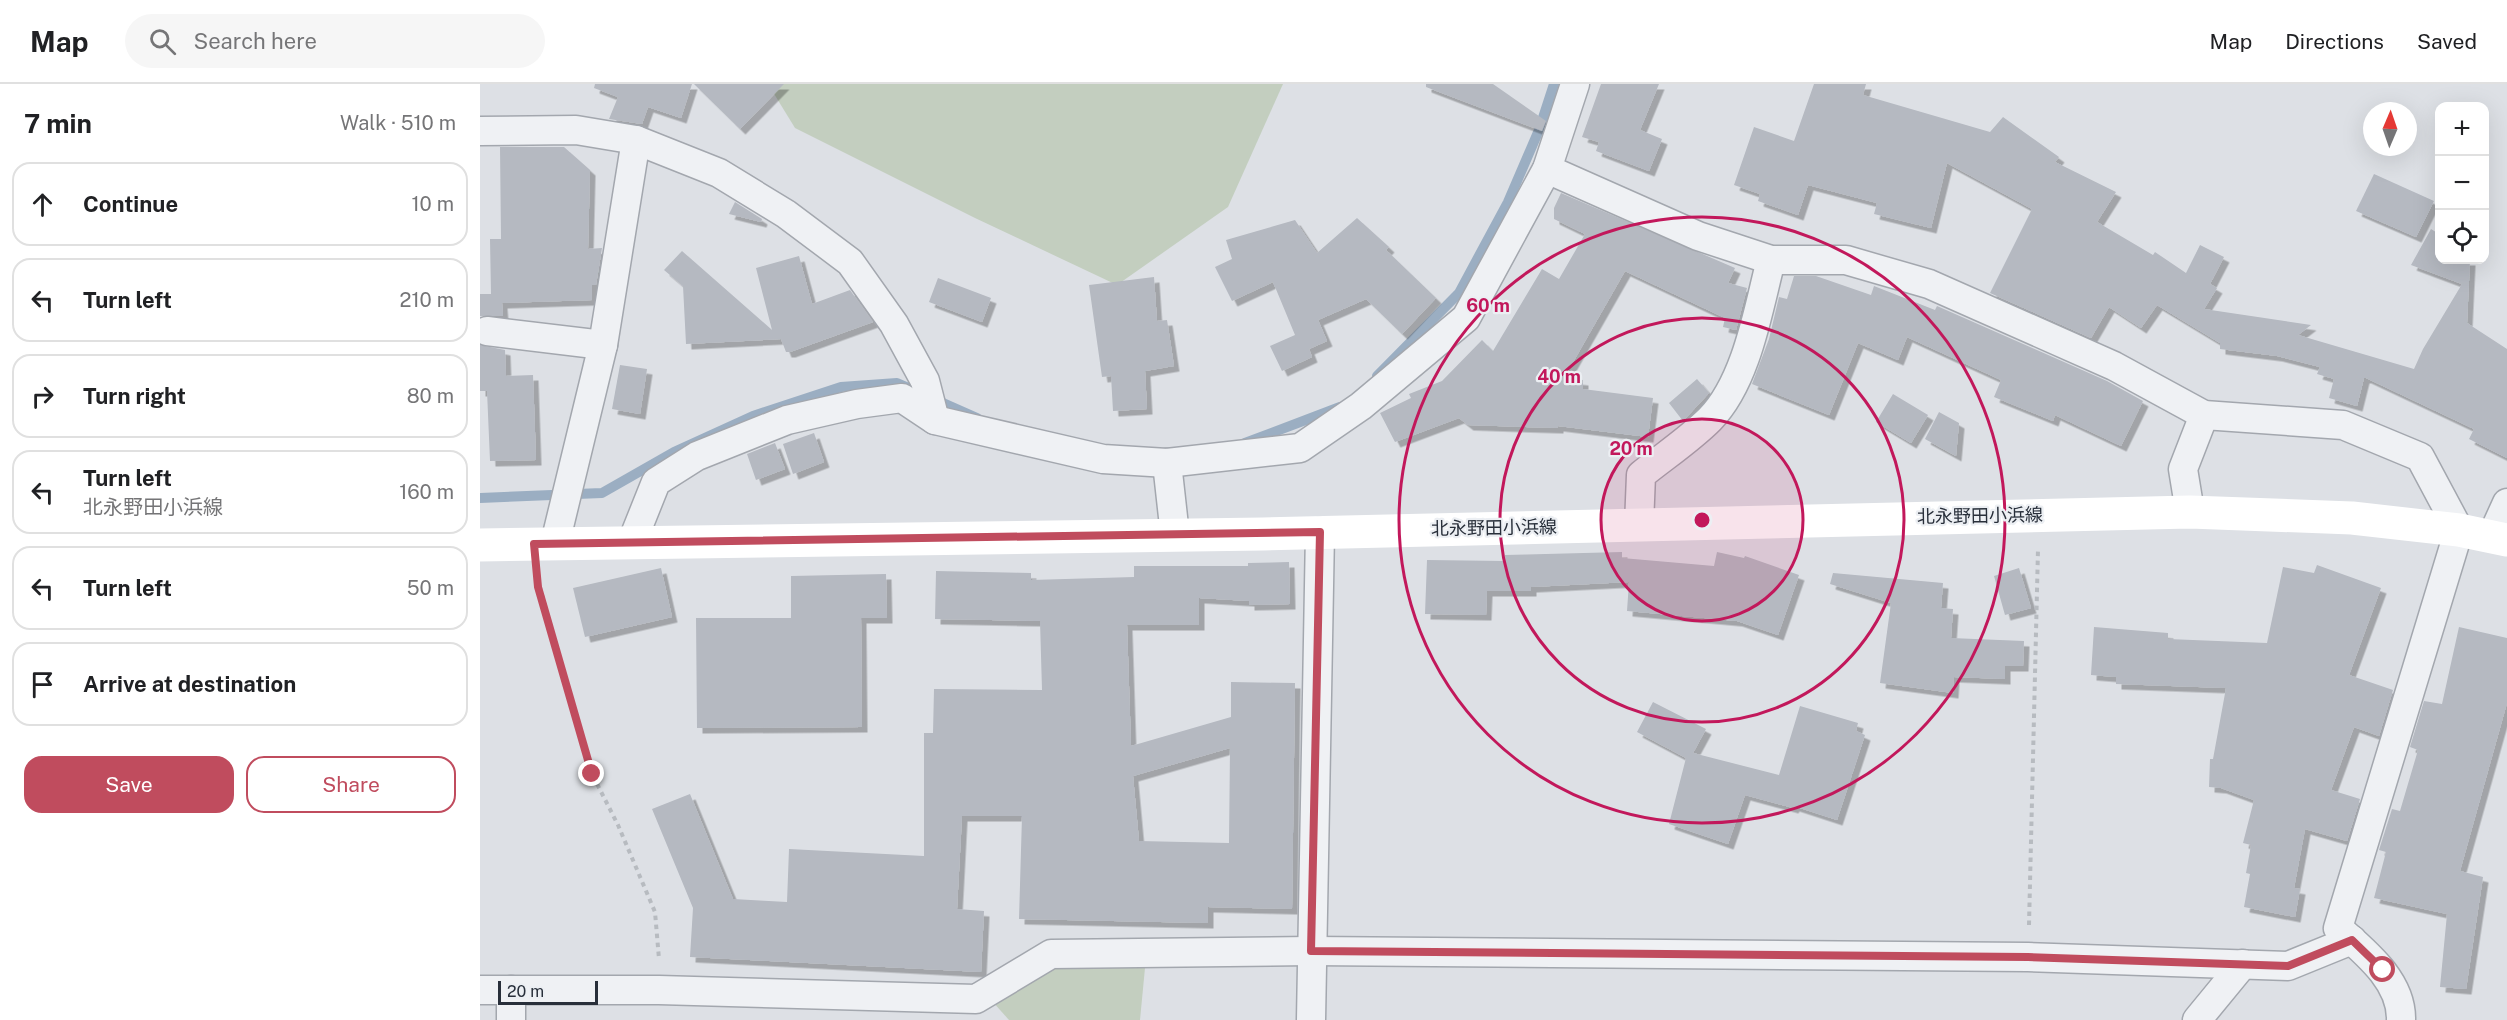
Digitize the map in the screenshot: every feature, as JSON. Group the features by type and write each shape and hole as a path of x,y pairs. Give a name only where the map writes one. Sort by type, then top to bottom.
{"main road":[{"name":"北永野田小浜線","path":"480,545 550,534 632,542 1175,535 2190,512 2352,518 2459,530 2500,538"}],"street":[{"path":"632,542 656,482 697,456 787,420 857,404 902,398 934,418 1103,459 1167,463 1300,448 1361,406 1466,318 1547,169 1575,84"},
{"path":"480,131 576,130 636,140 719,173 786,214 850,262 894,324 925,381 934,418"},
{"path":"550,534 570,474 603,345 636,140"},
{"path":"1547,169 1698,236 1771,260 1846,260 1929,284 2115,366 2204,415 2343,425 2420,457 2459,530 2338,928 2383,970 2402,1007 2402,1020"},
{"path":"1640,525 1641,475 1710,419 1730,393 1750,340 1771,260"},
{"path":"487,331 603,345"},
{"path":"2190,512 2183,469 2204,415"},
{"path":"1167,463 1175,535"},
{"path":"2500,538 2507,503"},
{"path":"1311,1020 1320,532"},
{"path":"480,990 659,990 976,999 1051,954 1311,951 2028,957 2288,966 2352,940"},
{"path":"2197,1020 2242,964"},
{"path":"511,990 511,1020"}],"path":[{"path":"2028,957 2038,515"},
{"path":"550,534 538,587 592,774 618,825 654,912 659,990"}],"green space":[{"path":"768,84 1283,84 1228,207 1117,285 975,218 795,128"},
{"path":"1057,966 1145,968 1140,1020 1009,1020 992,1001"}],"building":[{"path":"595,84 692,84 681,118 648,107 642,124 609,119 618,97 594,88"},
{"path":"694,84 784,84 740,129"},
{"path":"1426,84 1493,84 1546,121 1542,131 1426,87"},
{"path":"1601,84 1659,84 1640,130 1662,139 1649,171 1596,151 1599,142 1582,137"},
{"path":"1814,84 1866,84 1863,95 1990,132 2003,117 2059,157 2055,162 2116,192 2097,222 2153,255 2155,252 2186,273 2200,245 2224,257 2210,284 2217,288 2204,309 2311,325 2298,335 2414,369 2423,349 2462,284 2411,265 2431,229 2435,232 2435,264 2470,264 2467,323 2507,349 2507,458 2469,439 2474,429 2366,378 2364,378 2357,406 2329,398 2334,379 2317,374 2320,367 2277,356 2220,349 2220,343 2157,305 2141,328 2109,307 2091,338 1990,293 2032,209 1947,163 1931,228 1874,214 1877,203 1808,185 1798,215 1758,201 1760,194 1734,185 1754,127 1794,141"},
{"path":"500,147 564,147 590,170 588,249 602,248 596,285 592,285 592,300 502,303 503,316 480,316 480,294 491,294 490,239 501,239"},
{"path":"2374,174 2434,201 2416,237 2356,211"},
{"path":"1561,193 1735,268 1728,283 1747,288 1736,330 1723,327 1725,318 1625,271 1564,378 1583,380 1583,389 1653,398 1648,437 1558,426 1558,428 1468,425 1459,418 1395,442 1380,413 1411,398 1409,394 1442,381 1482,340 1493,351 1542,269 1559,279 1585,234 1554,219 1554,208"},
{"path":"735,202 762,219 761,222 729,214"},
{"path":"1357,218 1389,247 1386,250 1436,298 1402,334 1366,299 1318,320 1327,341 1309,349 1312,357 1282,371 1270,346 1295,335 1273,282 1232,301 1215,267 1232,259 1226,240 1295,220 1317,253"},
{"path":"682,251 772,330 756,268 799,256 812,304 850,290 873,322 790,352 786,352 781,339 686,344 683,286 664,270"},
{"path":"1794,276 1816,276 1871,295 1874,286 1935,310 1937,306 2107,381 2143,401 2121,446 2055,415 2053,421 1994,397 2001,380 1907,337 1898,360 1858,343 1829,415 1752,384 1769,339 1779,297 1787,299"},
{"path":"1154,277 1157,321 1167,320 1174,366 1145,371 1147,409 1113,411 1111,376 1102,377 1089,285"},
{"path":"938,278 991,298 982,322 929,302"},
{"path":"480,345 505,350 506,376 533,375 536,460 490,461 487,391 480,391"},
{"path":"620,365 647,369 640,414 612,409"},
{"path":"1697,379 1709,393 1683,421 1669,403"},
{"path":"1893,394 1928,415 1911,443 1876,422"},
{"path":"1939,412 1959,423 1956,456 1925,439"},
{"path":"814,433 824,462 793,474 783,444"},
{"path":"775,443 785,469 756,480 747,454"},
{"path":"1622,552 1622,558 1714,566 1717,552 1744,558 1745,556 1799,575 1778,635 1737,621 1627,611 1629,582 1531,587 1531,591 1487,591 1486,615 1425,614 1427,560 1505,561 1505,555"},
{"path":"1289,562 1290,604 1249,605 1249,601 1199,598 1199,625 1127,625 1131,746 1231,717 1231,682 1295,683 1292,909 1208,907 1208,923 1019,919 1022,816 962,816 957,909 984,911 981,972 690,957 693,908 652,809 690,794 733,899 787,902 789,849 924,856 924,733 933,733 934,689 1042,690 1040,621 935,619 936,571 1031,573 1031,580 1134,577 1134,566 1248,566 1248,563","holes":["1230,748 1229,843 1139,841 1133,776"]},
{"path":"2317,565 2381,588 2349,675 2393,690 2379,736 2354,727 2331,790 2360,799 2347,841 2305,829 2294,888 2300,889 2295,917 2244,907 2250,874 2246,873 2251,845 2243,843 2254,800 2221,788 2209,787 2210,759 2213,759 2226,688 2116,684 2116,677 2091,675 2094,627 2168,633 2168,639 2267,643 2283,567 2314,573"},
{"path":"661,568 672,617 585,637 573,588"},
{"path":"2019,568 2031,608 2005,615 1994,576"},
{"path":"1833,573 1943,583 1941,608 1953,609 1951,638 2024,641 2023,666 2005,666 2005,679 1954,677 1953,693 1880,683 1891,603 1830,584"},
{"path":"886,574 887,618 861,618 862,727 697,728 696,618 791,618 791,576"},
{"path":"2459,627 2507,638 2507,703 2460,871 2483,877 2466,989 2440,987 2447,914 2374,898 2386,852 2379,850 2392,809 2400,811 2418,750 2410,747 2424,701 2442,704"},
{"path":"1653,702 1706,729 1693,753 1779,775 1800,706 1858,723 1856,731 1865,735 1837,820 1794,806 1793,808 1745,795 1728,844 1669,824 1686,758 1637,732"}],"waterway":[{"path":"1377,376 1459,293 1508,202 1539,130 1554,84"},
{"path":"480,498 602,493 674,452 753,416 841,387 897,383 911,389"},
{"path":"934,399 977,418"},
{"path":"1245,443 1340,407"}],"route":[{"path":"592,774 538,587 534,544 1320,532 1311,951 2028,957 2288,966 2352,940 2383,970"}]}
